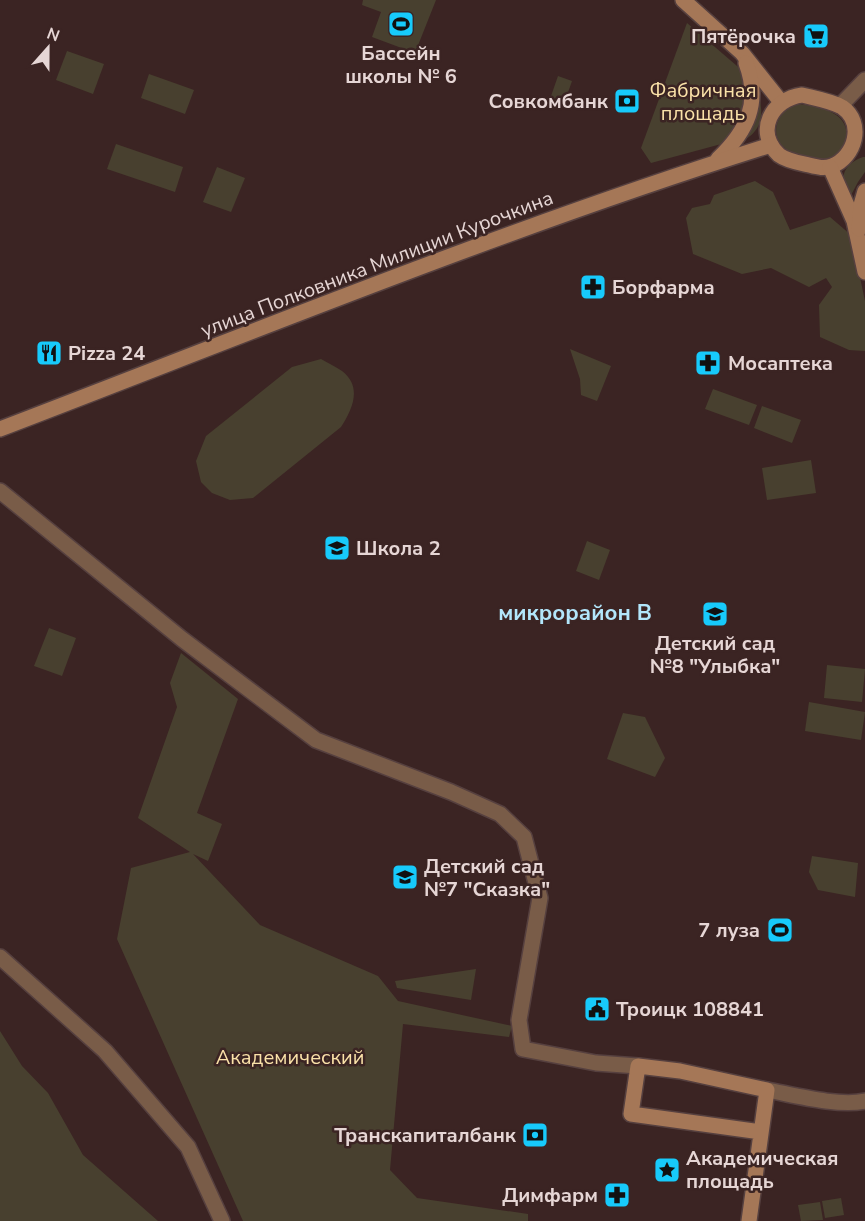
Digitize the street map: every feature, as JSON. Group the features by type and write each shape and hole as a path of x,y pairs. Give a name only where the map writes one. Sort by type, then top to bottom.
{"street":[{"path":"683,0 742,53 781,102"},
{"path":"716,161 730,148 744,129 751,111 752,79 742,53"},
{"path":"840,106 865,80"},
{"path":"802,95 840,106 850,116 860,133 848,155 838,163 821,168 781,156 771,145 767,127 772,111 781,102 802,95"},
{"name":"улица Полковника Милиции Курочкина","path":"0,429 420,267 716,161 771,145"},
{"path":"830,167 854,221 865,270"},
{"path":"858,241 861,205 865,191"},
{"path":"0,491 182,639 316,740 452,792 500,814 524,837 540,898 519,1020 523,1049 596,1064 680,1071 793,1095 856,1103 865,1101"},
{"path":"0,957 105,1051 188,1147 222,1221"},
{"path":"638,1066 631,1114 760,1132"},
{"path":"748,1221 767,1089"}],"green space":[{"name":"Бассейн школы № 6","path":"363,0 436,0 415,53 372,37 381,12 362,5"},
{"name":"Фабричная площадь","path":"687,23 744,72 747,90 744,116 725,143 651,163 641,148"},
{"path":"67,51 104,64 93,94 56,80"},
{"path":"149,74 194,90 185,114 141,98"},
{"path":"558,76 572,81 564,104 550,99"},
{"path":"756,98 760,100 760,122 755,131 746,139"},
{"path":"798,104 831,112 843,122 846,130 845,142 842,150 830,160 823,161 796,155 780,143 777,137 777,123 785,111"},
{"path":"116,144 183,167 175,192 107,169"},
{"path":"865,157 865,172 849,199 844,186 844,174 850,164"},
{"path":"217,167 245,178 231,212 203,202"},
{"path":"755,181 773,192 790,230 830,217 851,235 865,301 865,351 849,350 820,337 819,305 832,287 826,278 809,287 771,268 742,274 693,254 686,218 692,208 710,204 714,195"},
{"path":"570,349 611,366 597,401 581,395 580,379"},
{"path":"321,359 342,371 352,384 354,399 341,427 253,498 230,500 212,493 201,482 196,461 206,436 292,367"},
{"path":"713,389 757,405 749,425 705,409"},
{"path":"762,406 801,420 792,443 754,428"},
{"path":"811,460 816,493 767,500 762,468"},
{"path":"587,541 610,550 599,580 576,571"},
{"path":"49,628 76,638 62,676 34,666"},
{"name":"Академический","path":"181,653 238,699 197,813 222,824 208,861 193,854 260,925 378,976 398,1001 512,1026 509,1037 403,1024 390,1170 417,1198 528,1214 528,1221 243,1221 117,939 131,868 190,852 138,818 177,707 170,683"},
{"path":"827,665 865,669 862,702 824,698"},
{"path":"809,702 865,712 861,740 805,731"},
{"path":"623,713 645,717 665,758 655,777 607,759"},
{"path":"812,856 858,863 855,897 818,890 809,872"},
{"path":"476,969 471,1000 397,988 395,981"},
{"path":"0,1031 22,1066 48,1093 83,1155 158,1221 0,1221"},
{"path":"841,1198 844,1215 825,1218 822,1201"},
{"path":"820,1202 823,1220 801,1221 798,1205"}],"place":[{"name":"Бассейн школы № 6","path":"401,24"},
{"name":"Пятёрочка","path":"816,36"},
{"name":"Совкомбанк","path":"627,101"},
{"name":"Борфарма","path":"593,287"},
{"name":"Pizza 24","path":"49,353"},
{"name":"Мосаптека","path":"708,363"},
{"name":"Школа 2","path":"337,548"},
{"name":"Детский сад №8 \"Улыбка\"","path":"715,614"},
{"name":"Детский сад №7 \"Сказка\"","path":"405,877"},
{"name":"7 луза","path":"780,930"},
{"name":"Троицк 108841","path":"597,1009"},
{"name":"Транскапиталбанк","path":"535,1135"},
{"name":"Академическая площадь","path":"667,1170"},
{"name":"Димфарм","path":"617,1195"}],"district":[{"name":"микрорайон В","path":"575,613"}]}
